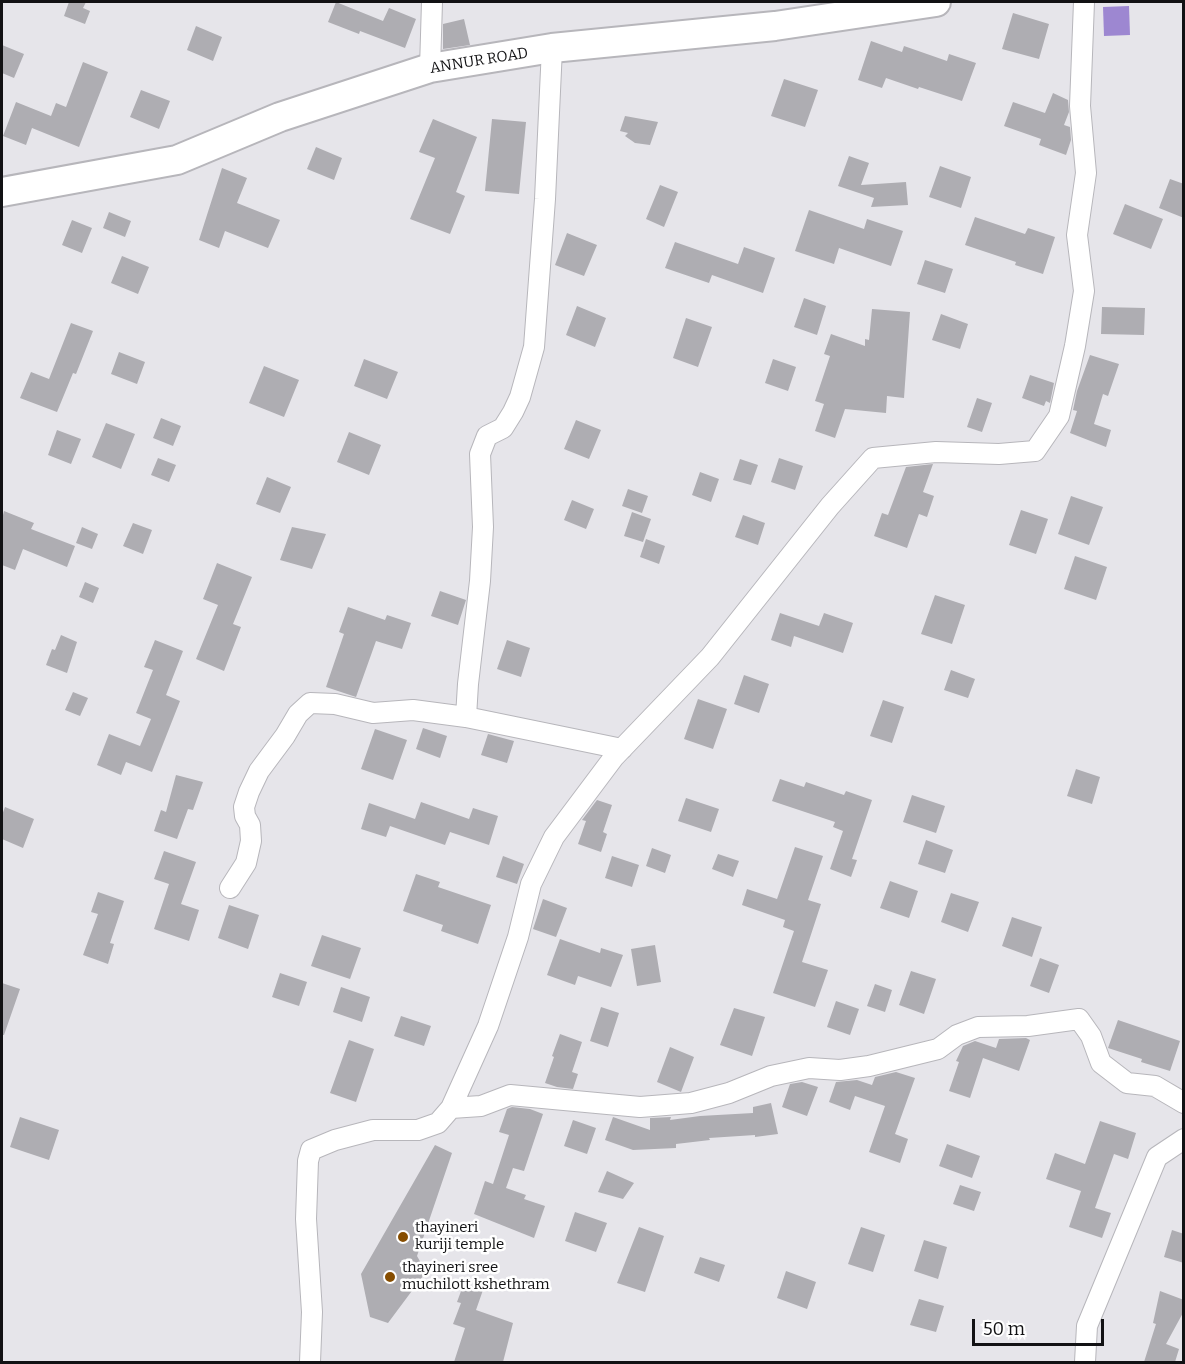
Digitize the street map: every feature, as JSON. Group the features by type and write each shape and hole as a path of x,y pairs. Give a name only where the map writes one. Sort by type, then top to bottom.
{"main road":[{"name":"ANNUR ROAD","path":"2,192 177,160 280,117 430,68 552,48 775,26 936,2"}],"street":[{"path":"430,68 432,2"},
{"path":"310,1362 312,1312 306,1219 308,1161 311,1150 335,1140 373,1130 418,1130 438,1123 451,1108 488,1026 518,937 531,884 554,837 622,749 710,657 830,506 873,458 936,452 999,454 1035,451 1059,416 1075,346 1084,291 1077,235 1086,173 1080,106 1084,2"},
{"path":"466,717 480,581 483,527 480,454 487,436 503,428 513,412 520,397 534,347 545,199 552,48"},
{"path":"230,888 246,863 251,842 250,825 245,816 244,807 249,792 259,771 298,714 310,703 335,704 373,713 413,710 466,717 622,749"},
{"path":"451,1108 481,1106 510,1095 640,1107 691,1103 729,1093 771,1076 809,1068 840,1070 869,1066 938,1049 957,1035 978,1027 1028,1026 1079,1019 1091,1036 1101,1063 1127,1083 1155,1086 1184,1103"},
{"path":"1085,1362 1087,1326 1157,1156 1184,1139"}],"shaded area":[{"path":"1129,6 1130,35 1104,36 1103,7"}],"building":[{"path":"69,2 86,2 83,8 90,11 85,24 64,16"},
{"path":"336,2 383,21 389,8 416,19 405,48 328,22"},
{"path":"1013,13 1049,24 1039,59 1002,49"},
{"path":"464,19 470,45 443,49 443,24"},
{"path":"196,26 222,37 213,61 187,50"},
{"path":"871,41 902,52 904,46 947,61 949,54 976,63 962,101 886,78 882,88 858,80"},
{"path":"2,45 24,54 14,78 2,73"},
{"path":"83,62 108,72 79,147 32,128 26,145 3,136 16,102 51,116 56,103 66,107"},
{"path":"784,79 818,90 805,127 771,116"},
{"path":"141,90 170,101 159,129 130,117"},
{"path":"1053,93 1068,100 1069,112 1064,125 1070,127 1071,140 1066,155 1039,145 1041,139 1004,126 1013,102 1045,113"},
{"path":"625,116 658,122 650,145 635,143 625,136 628,133 620,131"},
{"path":"433,119 477,137 456,192 465,196 450,234 410,219 435,158 419,152"},
{"path":"492,119 526,122 519,194 485,191"},
{"path":"316,147 342,158 334,180 307,169"},
{"path":"849,156 869,163 861,185 906,182 908,205 871,207 874,198 838,186"},
{"path":"940,166 971,177 961,208 929,197"},
{"path":"222,168 247,178 237,203 280,220 268,248 225,231 219,248 199,240"},
{"path":"1170,179 1184,184 1184,218 1159,208"},
{"path":"660,185 678,192 664,227 646,219"},
{"path":"1125,204 1163,219 1151,249 1113,234"},
{"path":"809,210 864,229 867,219 903,231 891,266 839,248 834,264 795,251"},
{"path":"109,212 131,221 125,237 103,228"},
{"path":"975,217 1025,234 1028,228 1055,237 1043,274 1015,265 1016,262 965,245"},
{"path":"72,220 92,228 82,253 62,245"},
{"path":"567,233 597,245 584,276 555,265"},
{"path":"675,242 738,264 744,247 775,258 763,293 712,275 709,283 665,268"},
{"path":"122,256 149,267 138,294 111,283"},
{"path":"925,260 953,269 945,293 917,284"},
{"path":"804,298 826,306 817,335 794,327"},
{"path":"577,306 606,318 595,347 566,335"},
{"path":"1102,307 1145,308 1144,335 1101,334"},
{"path":"872,309 910,312 904,398 887,396 886,413 845,409 835,438 815,431 824,404 815,401 830,356 824,354 831,334 865,346 865,339 869,340"},
{"path":"941,314 968,324 960,349 932,340"},
{"path":"686,318 712,327 698,367 673,358"},
{"path":"71,323 93,331 76,374 73,373 57,412 20,398 31,372 49,379"},
{"path":"119,352 145,362 137,384 111,374"},
{"path":"1090,355 1119,364 1108,396 1103,394 1094,424 1111,430 1106,447 1070,433 1077,411 1073,410 1077,391"},
{"path":"364,359 398,372 387,399 354,386"},
{"path":"773,359 796,367 788,391 765,383"},
{"path":"264,366 299,380 284,417 249,403"},
{"path":"1030,375 1054,383 1050,403 1046,401 1044,406 1022,398"},
{"path":"977,398 992,403 982,432 967,427"},
{"path":"161,418 181,426 173,446 153,438"},
{"path":"576,420 601,430 589,459 564,449"},
{"path":"106,423 135,434 121,469 92,457"},
{"path":"57,430 81,439 71,464 48,455"},
{"path":"349,432 381,445 369,475 337,462"},
{"path":"158,458 176,465 169,482 151,475"},
{"path":"779,458 803,466 795,490 771,482"},
{"path":"740,459 758,465 751,485 733,480"},
{"path":"933,464 923,492 934,496 927,517 919,514 907,548 874,536 882,513 888,515 906,467"},
{"path":"700,472 719,479 711,502 692,495"},
{"path":"267,477 291,487 280,513 256,504"},
{"path":"628,489 648,496 642,513 622,506"},
{"path":"1071,496 1103,507 1089,545 1058,534"},
{"path":"572,500 594,509 586,529 564,520"},
{"path":"1021,510 1048,519 1036,554 1009,545"},
{"path":"4,511 34,523 31,529 75,546 67,567 23,549 15,570 2,565"},
{"path":"632,512 651,519 643,542 624,536"},
{"path":"743,515 765,523 758,545 735,537"},
{"path":"133,523 152,530 143,554 123,546"},
{"path":"82,527 98,534 92,549 76,543"},
{"path":"292,527 326,534 312,569 280,560"},
{"path":"646,539 665,546 659,564 640,557"},
{"path":"1075,556 1107,567 1096,600 1064,589"},
{"path":"217,563 252,577 233,624 241,627 224,671 196,659 218,605 203,599"},
{"path":"85,582 99,588 93,603 79,597"},
{"path":"440,591 466,600 458,625 431,616"},
{"path":"935,595 965,605 952,644 921,634"},
{"path":"348,607 385,620 387,615 411,623 402,649 376,641 356,697 326,687 344,634 339,632"},
{"path":"780,613 819,626 824,613 853,623 843,653 794,636 791,647 771,640"},
{"path":"61,635 77,642 67,673 46,665"},
{"path":"155,640 183,651 166,695 180,701 152,772 126,762 121,775 97,765 109,734 140,746 151,719 136,713 153,670 144,667"},
{"path":"507,640 530,648 521,677 497,669"},
{"path":"951,670 975,679 968,698 944,690"},
{"path":"744,675 769,684 759,713 734,704"},
{"path":"73,692 88,698 80,716 65,710"},
{"path":"698,699 727,709 713,749 684,739"},
{"path":"883,700 904,707 892,743 870,736"},
{"path":"423,728 447,736 440,758 416,749"},
{"path":"375,729 407,740 393,780 361,769"},
{"path":"488,734 514,741 507,763 481,755"},
{"path":"1076,769 1100,777 1092,804 1067,796"},
{"path":"176,775 203,782 193,810 188,809 177,839 154,831 161,810 166,812"},
{"path":"780,779 804,787 806,782 844,795 846,791 872,800 852,859 857,860 851,877 830,869 843,831 833,827 835,822 772,801"},
{"path":"912,795 945,806 936,833 903,822"},
{"path":"686,798 719,809 711,832 678,821"},
{"path":"597,800 612,805 603,832 607,834 601,852 578,844 586,821 582,820"},
{"path":"421,802 469,819 473,808 498,816 489,845 450,832 445,845 390,826 386,837 361,829 369,803 415,819"},
{"path":"5,807 34,819 23,848 2,839 2,815"},
{"path":"926,840 953,850 945,873 918,864"},
{"path":"795,847 823,856 808,900 821,904 802,962 828,970 815,1007 773,993 794,931 783,927 785,920 742,905 747,889 777,899"},
{"path":"652,848 671,855 665,873 646,866"},
{"path":"164,851 196,862 181,904 199,910 189,941 154,929 169,884 154,879"},
{"path":"718,854 739,861 733,877 712,869"},
{"path":"503,856 524,864 517,884 496,877"},
{"path":"612,856 639,865 632,887 605,878"},
{"path":"416,874 440,882 438,887 491,905 478,944 441,931 443,925 403,911"},
{"path":"890,881 918,891 909,918 880,908"},
{"path":"98,892 124,901 110,943 114,944 108,964 83,955 98,914 91,912"},
{"path":"951,893 979,902 968,932 941,922"},
{"path":"543,899 567,908 556,937 533,929"},
{"path":"229,905 259,915 248,949 218,938"},
{"path":"1012,917 1042,927 1032,957 1002,946"},
{"path":"322,935 361,948 350,979 311,966"},
{"path":"560,939 600,953 601,948 623,955 611,987 578,976 575,985 547,975"},
{"path":"655,945 661,982 637,986 631,949"},
{"path":"1040,958 1059,965 1049,993 1030,986"},
{"path":"911,971 936,979 924,1014 899,1005"},
{"path":"280,973 307,982 299,1006 272,997"},
{"path":"2,983 20,989 4,1035 2,1035"},
{"path":"875,984 892,990 885,1012 867,1006"},
{"path":"341,987 370,997 362,1022 333,1012"},
{"path":"836,1001 859,1009 850,1035 827,1027"},
{"path":"601,1007 619,1013 608,1047 590,1041"},
{"path":"734,1008 765,1017 752,1056 720,1045"},
{"path":"401,1016 431,1026 424,1046 394,1036"},
{"path":"1118,1020 1180,1041 1170,1071 1108,1048"},
{"path":"560,1034 582,1042 572,1072 578,1074 573,1089 545,1083"},
{"path":"1026,1038 1030,1040 1019,1071 983,1058 970,1098 949,1091 959,1062 956,1061 963,1046 975,1041 996,1048 999,1039"},
{"path":"349,1040 374,1049 356,1102 330,1093"},
{"path":"670,1047 694,1057 681,1092 657,1082"},
{"path":"896,1072 915,1078 895,1134 908,1139 900,1163 869,1152 885,1106 855,1096 850,1110 829,1102 836,1082 857,1080 872,1085 875,1077"},
{"path":"802,1082 818,1087 807,1116 782,1107 790,1084"},
{"path":"771,1103 778,1134 709,1138 710,1140 676,1144 676,1148 633,1150 605,1140 613,1117 650,1130 650,1118 671,1117 670,1120 753,1113 753,1107"},
{"path":"512,1107 530,1109 543,1114 524,1171 513,1168 506,1188 526,1195 524,1199 545,1206 534,1238 474,1214 485,1181 493,1184 509,1135 499,1132 507,1109"},
{"path":"20,1117 59,1130 49,1160 10,1147"},
{"path":"573,1120 596,1128 587,1154 564,1146"},
{"path":"1100,1121 1136,1133 1128,1159 1114,1154 1095,1208 1111,1213 1102,1238 1069,1227 1081,1191 1046,1179 1055,1153 1085,1164"},
{"path":"947,1144 980,1156 972,1178 939,1166"},
{"name":"thayineri kuriji temple","path":"435,1145 452,1153 417,1256 426,1272 388,1323 370,1317 361,1274"},
{"path":"607,1171 634,1183 623,1199 598,1192"},
{"path":"960,1185 981,1192 974,1211 953,1204"},
{"path":"575,1212 607,1223 596,1252 565,1241"},
{"path":"639,1227 664,1236 645,1292 617,1283"},
{"path":"861,1227 885,1235 873,1272 848,1264"},
{"path":"1172,1230 1184,1234 1184,1263 1164,1257"},
{"path":"924,1240 947,1247 938,1279 914,1271"},
{"path":"700,1257 725,1265 719,1282 694,1273"},
{"path":"786,1271 816,1282 807,1309 777,1298"},
{"path":"464,1283 483,1290 476,1310 513,1323 503,1362 454,1362 465,1328 453,1324 461,1303 457,1302"},
{"path":"1160,1291 1184,1300 1184,1311 1166,1344 1179,1349 1175,1362 1144,1362 1156,1324 1153,1323"},
{"path":"919,1299 944,1306 936,1332 910,1325"}],"place":[{"name":"thayineri kuriji temple","path":"403,1237"},
{"name":"thayineri sree muchilott kshethram","path":"390,1277"}]}
